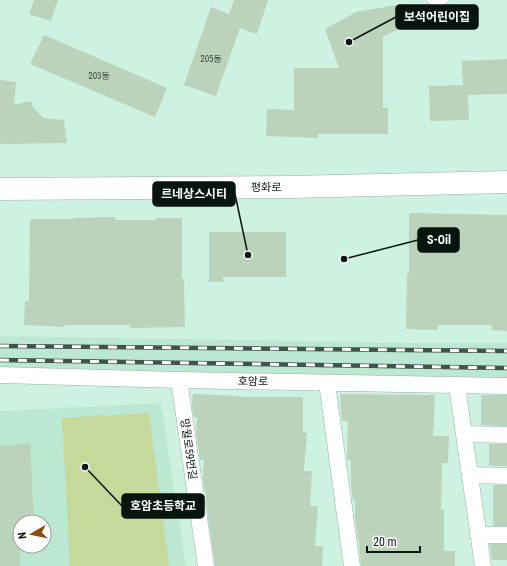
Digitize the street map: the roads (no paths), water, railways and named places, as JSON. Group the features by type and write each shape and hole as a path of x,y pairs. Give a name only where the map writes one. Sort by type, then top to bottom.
{"main road":[{"name":"평화로","path":"0,189 299,187 507,182"}],"street":[{"name":"호암로","path":"0,375 507,386"},
{"name":"망월로59번길","path":"179,380 206,566"},
{"path":"327,383 352,566"},
{"path":"457,386 483,566"},
{"path":"464,434 507,435"},
{"path":"471,475 507,476"},
{"path":"478,535 507,535"}],"lane":[{"path":"431,0 438,3 444,0"}],"railway":[{"path":"0,346 507,351"},
{"path":"0,360 507,368"}],"place":[{"name":"보석어린이집","path":"349,42"},
{"name":"르네상스시티","path":"248,255"},
{"name":"S-Oil","path":"344,259"},
{"name":"호암초등학교","path":"85,467"}]}
